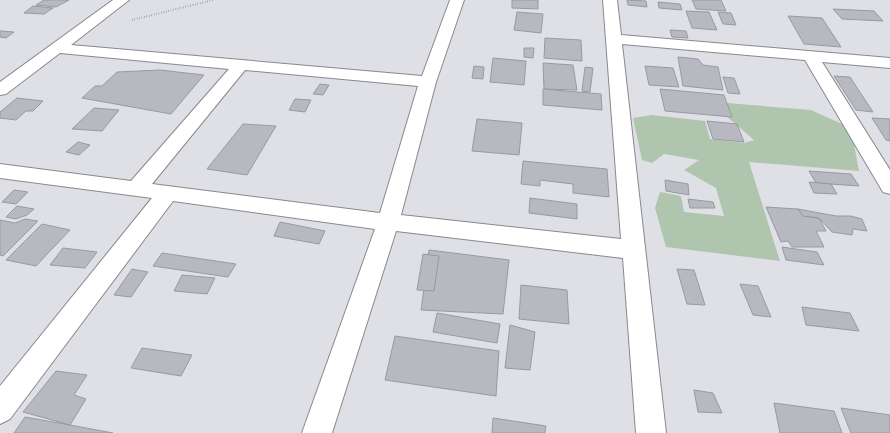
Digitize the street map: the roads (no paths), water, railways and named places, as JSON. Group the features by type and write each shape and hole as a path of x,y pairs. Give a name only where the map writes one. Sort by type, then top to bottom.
{"street":[{"path":"0,90 122,0"},
{"path":"317,433 388,222 428,82 457,0"},
{"path":"610,0 651,433"},
{"path":"613,39 890,64"},
{"path":"57,48 428,82"},
{"path":"810,56 889,183"},
{"path":"137,188 241,65"},
{"path":"0,171 169,192 388,222 634,250"},
{"path":"0,409 169,192"}]}
